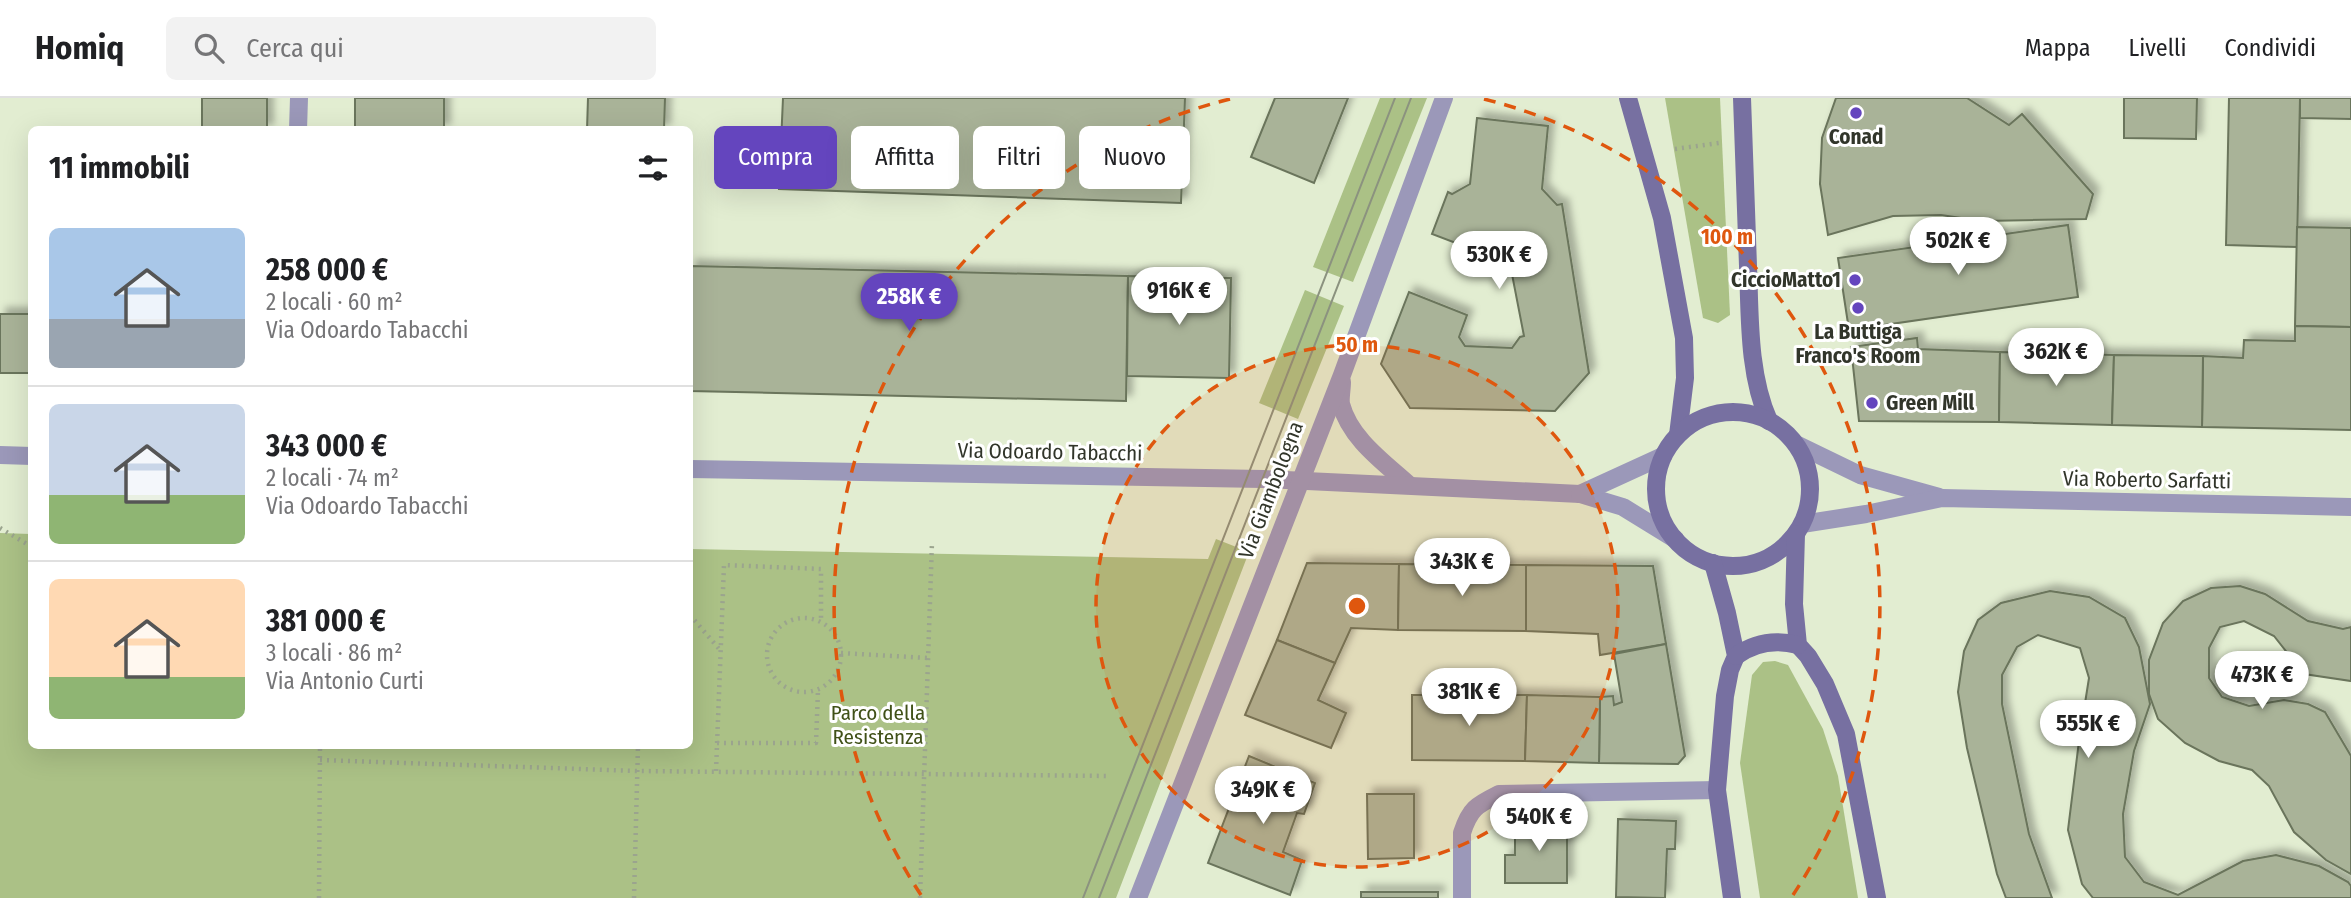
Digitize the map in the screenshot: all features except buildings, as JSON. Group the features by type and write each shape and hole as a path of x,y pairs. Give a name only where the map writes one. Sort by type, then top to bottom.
{"main road":[{"path":"1628,98 1662,218 1683,328 1685,379 1678,435"},
{"path":"1742,98 1751,327 1755,370 1769,421"},
{"path":"1798,645 1794,604 1799,529 1810,501 1810,482 1806,463 1796,444 1769,421 1742,412 1723,413 1704,417 1678,435 1663,456 1656,484 1657,503 1663,521 1675,539 1695,556 1713,563 1741,566 1760,561 1777,552 1799,529"},
{"path":"1713,563 1736,656"},
{"path":"1732,898 1717,790 1725,696 1730,670 1736,656 1745,649 1768,642 1784,641 1798,645 1808,656 1825,684 1846,734 1877,898"}],"street":[{"path":"298,126 299,98"},
{"name":"Via Giambologna","path":"1138,898 1342,375 1444,98"},
{"path":"1342,375 1341,403 1353,428 1367,446 1409,485"},
{"name":"Via Roberto Sarfatti","path":"1796,444 1860,475 1942,498"},
{"path":"0,456 28,456"},
{"name":"Via Odoardo Tabacchi","path":"1580,494 1663,456"},
{"name":"Via Odoardo Tabacchi","path":"693,469 1300,480 1580,494 1623,507 1675,539"},
{"name":"Via Roberto Sarfatti","path":"1799,529 1942,498 2351,507"},
{"path":"1462,898 1462,833 1465,823 1476,805 1499,794 1717,790"}],"path":[{"path":"1675,149 1720,143"},
{"path":"0,527 28,544"},
{"path":"920,898 932,542"},
{"path":"716,771 724,565 821,569 821,622"},
{"path":"693,618 721,650"},
{"path":"809,618 821,622 835,635 841,653 835,676 828,684 818,690 806,692 793,691 782,686 773,677 766,654 775,631 785,623 809,618"},
{"path":"841,653 928,658"},
{"path":"718,743 816,743 818,690"},
{"path":"319,898 320,749"},
{"path":"634,898 638,749"},
{"path":"320,760 637,771 1110,776"}],"green space":[{"path":"1380,98 1427,98 1353,282 1313,267"},
{"path":"1665,98 1720,98 1730,315 1718,323 1703,318"},
{"path":"1305,290 1344,306 1298,419 1259,403"},
{"name":"Parco della Resistenza","path":"0,533 28,534 28,749 693,749 693,549 1208,559 1216,539 1249,552 1116,898 0,898"},
{"path":"1775,661 1788,665 1823,729 1838,776 1858,898 1760,898 1740,763 1752,675 1763,662"}],"tram line":[{"path":"1083,898 1395,98"},
{"path":"1099,898 1411,98"}],"place":[{"name":"Conad","path":"1856,113"},
{"name":"CiccioMatto1","path":"1855,280"},
{"name":"La Buttiga Franco's Room","path":"1858,308"},
{"name":"Green Mill","path":"1872,403"}]}
